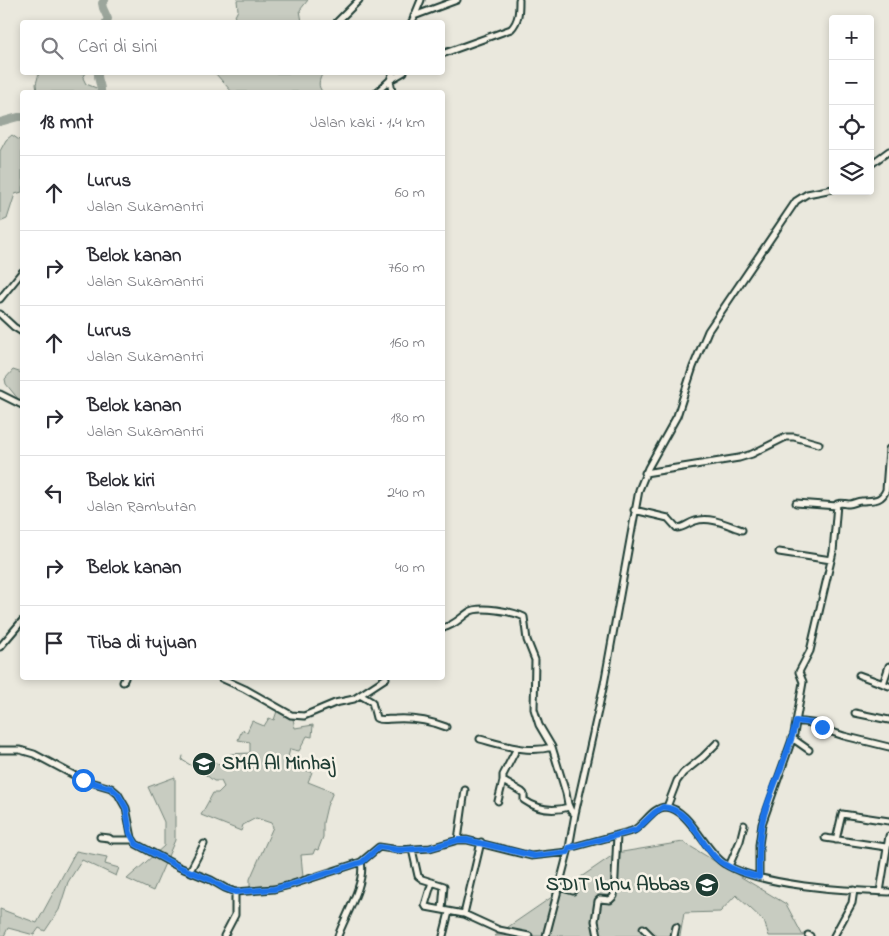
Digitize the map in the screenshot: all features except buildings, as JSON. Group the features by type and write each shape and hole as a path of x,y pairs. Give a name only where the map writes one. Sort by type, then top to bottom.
{"street":[{"path":"339,20 359,0"},
{"path":"413,20 420,0"},
{"path":"414,16 457,0"},
{"path":"445,53 511,29 516,25 519,14 519,0"},
{"path":"392,75 390,80 392,90"},
{"path":"379,90 399,75"},
{"path":"874,162 889,151"},
{"path":"546,936 569,850 575,814 604,684 634,510 645,473 677,416 693,367 714,322 796,201 807,194 829,190"},
{"path":"0,300 20,275"},
{"path":"0,312 14,327 20,329"},
{"path":"0,394 20,404"},
{"path":"645,473 738,458 752,454 786,437 794,437 819,444"},
{"path":"759,877 759,845 762,824 792,738 803,682 799,672 810,651 832,560 837,506 840,502 851,504 861,501 872,502 881,498 886,490 889,449"},
{"path":"796,503 837,506"},
{"path":"634,510 668,518 677,528 704,519 742,530"},
{"path":"779,552 832,560"},
{"path":"445,627 454,624 475,609 505,612 524,617 527,640 535,660 534,709 539,725 552,747 569,808 575,814"},
{"path":"0,647 20,627"},
{"path":"883,684 889,666"},
{"path":"859,675 889,686"},
{"path":"225,680 295,716 310,714 335,703 354,699 383,680"},
{"path":"360,695 372,702 376,718 379,720 398,718 420,720 446,727"},
{"path":"855,713 889,720"},
{"path":"796,721 819,724 826,730 844,736 889,747"},
{"path":"792,738 809,750"},
{"path":"480,739 517,748 541,749 552,747"},
{"path":"667,807 677,781 683,773 704,757 717,743"},
{"path":"498,801 503,775 517,748"},
{"path":"0,750 20,750 34,754 83,780 114,790 126,808 133,840 136,844 235,892 274,889 362,862 379,847 399,850 435,848 458,840 467,840 534,856 569,850 636,830 658,810 667,807 674,810 689,823 714,856 729,866 759,877 796,884 889,892"},
{"path":"503,781 522,792 524,800 535,806 552,811 569,808"},
{"path":"458,840 465,790"},
{"path":"836,840 842,814 889,821"},
{"path":"729,866 740,841 744,825"},
{"path":"598,936 595,921 598,901 600,899 610,900 614,896 617,835"},
{"path":"880,892 885,872 886,847 889,836"},
{"path":"100,837 112,840 133,840"},
{"path":"825,838 886,847"},
{"path":"464,914 481,842"},
{"path":"190,871 204,844"},
{"path":"412,849 418,875 422,879 442,884 444,888 442,910"},
{"path":"338,936 342,924 348,916 361,877 362,862"},
{"path":"432,882 425,906 464,914 506,932 530,936"},
{"path":"559,887 573,891"},
{"path":"834,936 852,903 854,890"},
{"path":"224,936 234,914 236,904 235,892"},
{"path":"443,936 449,912"},
{"path":"674,936 676,927"},
{"path":"643,928 651,936"}],"shaded area":[{"path":"237,0 308,0 300,10 302,20 233,20 238,10"},
{"path":"38,75 85,75 83,78 86,84 99,89 37,90"},
{"path":"217,75 322,75 319,83 322,90 230,90"},
{"path":"12,135 20,141 20,193 15,194 7,219 0,222 0,151 6,140"},
{"path":"13,370 20,372 19,400 6,384 5,379"},
{"path":"277,711 293,719 295,728 313,725 312,737 307,736 299,751 290,749 288,757 295,760 298,768 312,772 308,782 333,792 327,806 323,823 323,837 318,850 315,849 313,854 301,855 303,877 279,885 250,887 250,879 273,827 271,823 256,818 243,825 241,831 201,815 213,793 218,793 224,787 221,781 214,781 198,769 198,767 205,756 224,768 229,762 230,754 250,753 250,742 238,740 242,730 247,732 252,721 264,726 269,718 274,720"},
{"path":"175,777 175,840 153,891 127,879 164,846 164,822 148,787"},
{"path":"683,842 786,904 803,936 769,936 764,921 736,895 720,912 684,913 680,936 495,936 616,853"},
{"path":"76,851 107,857 105,864 119,868 116,876 82,860 68,882 59,910 45,931 39,928 34,935 8,928 4,936 0,936 0,909 37,923"}],"waterway":[{"path":"105,0 102,3 107,20"},
{"path":"98,75 101,90"},
{"path":"0,122 20,117"},
{"path":"183,756 182,760 197,769"}],"place":[{"name":"SMA Al Minhaj","path":"204,764"},
{"name":"SDIT Ibnu Abbas","path":"707,885"}],"route":[{"path":"83,780 111,788 118,794 126,808 130,833 136,844 179,867 235,892 274,889 290,885 362,862 379,847 399,850 430,848 458,840 467,840 478,841 531,856 568,852 569,848 636,830 663,807 674,810 689,823 718,860 741,872 759,877 759,845 764,815 795,730 796,721 819,724 822,727"}]}
